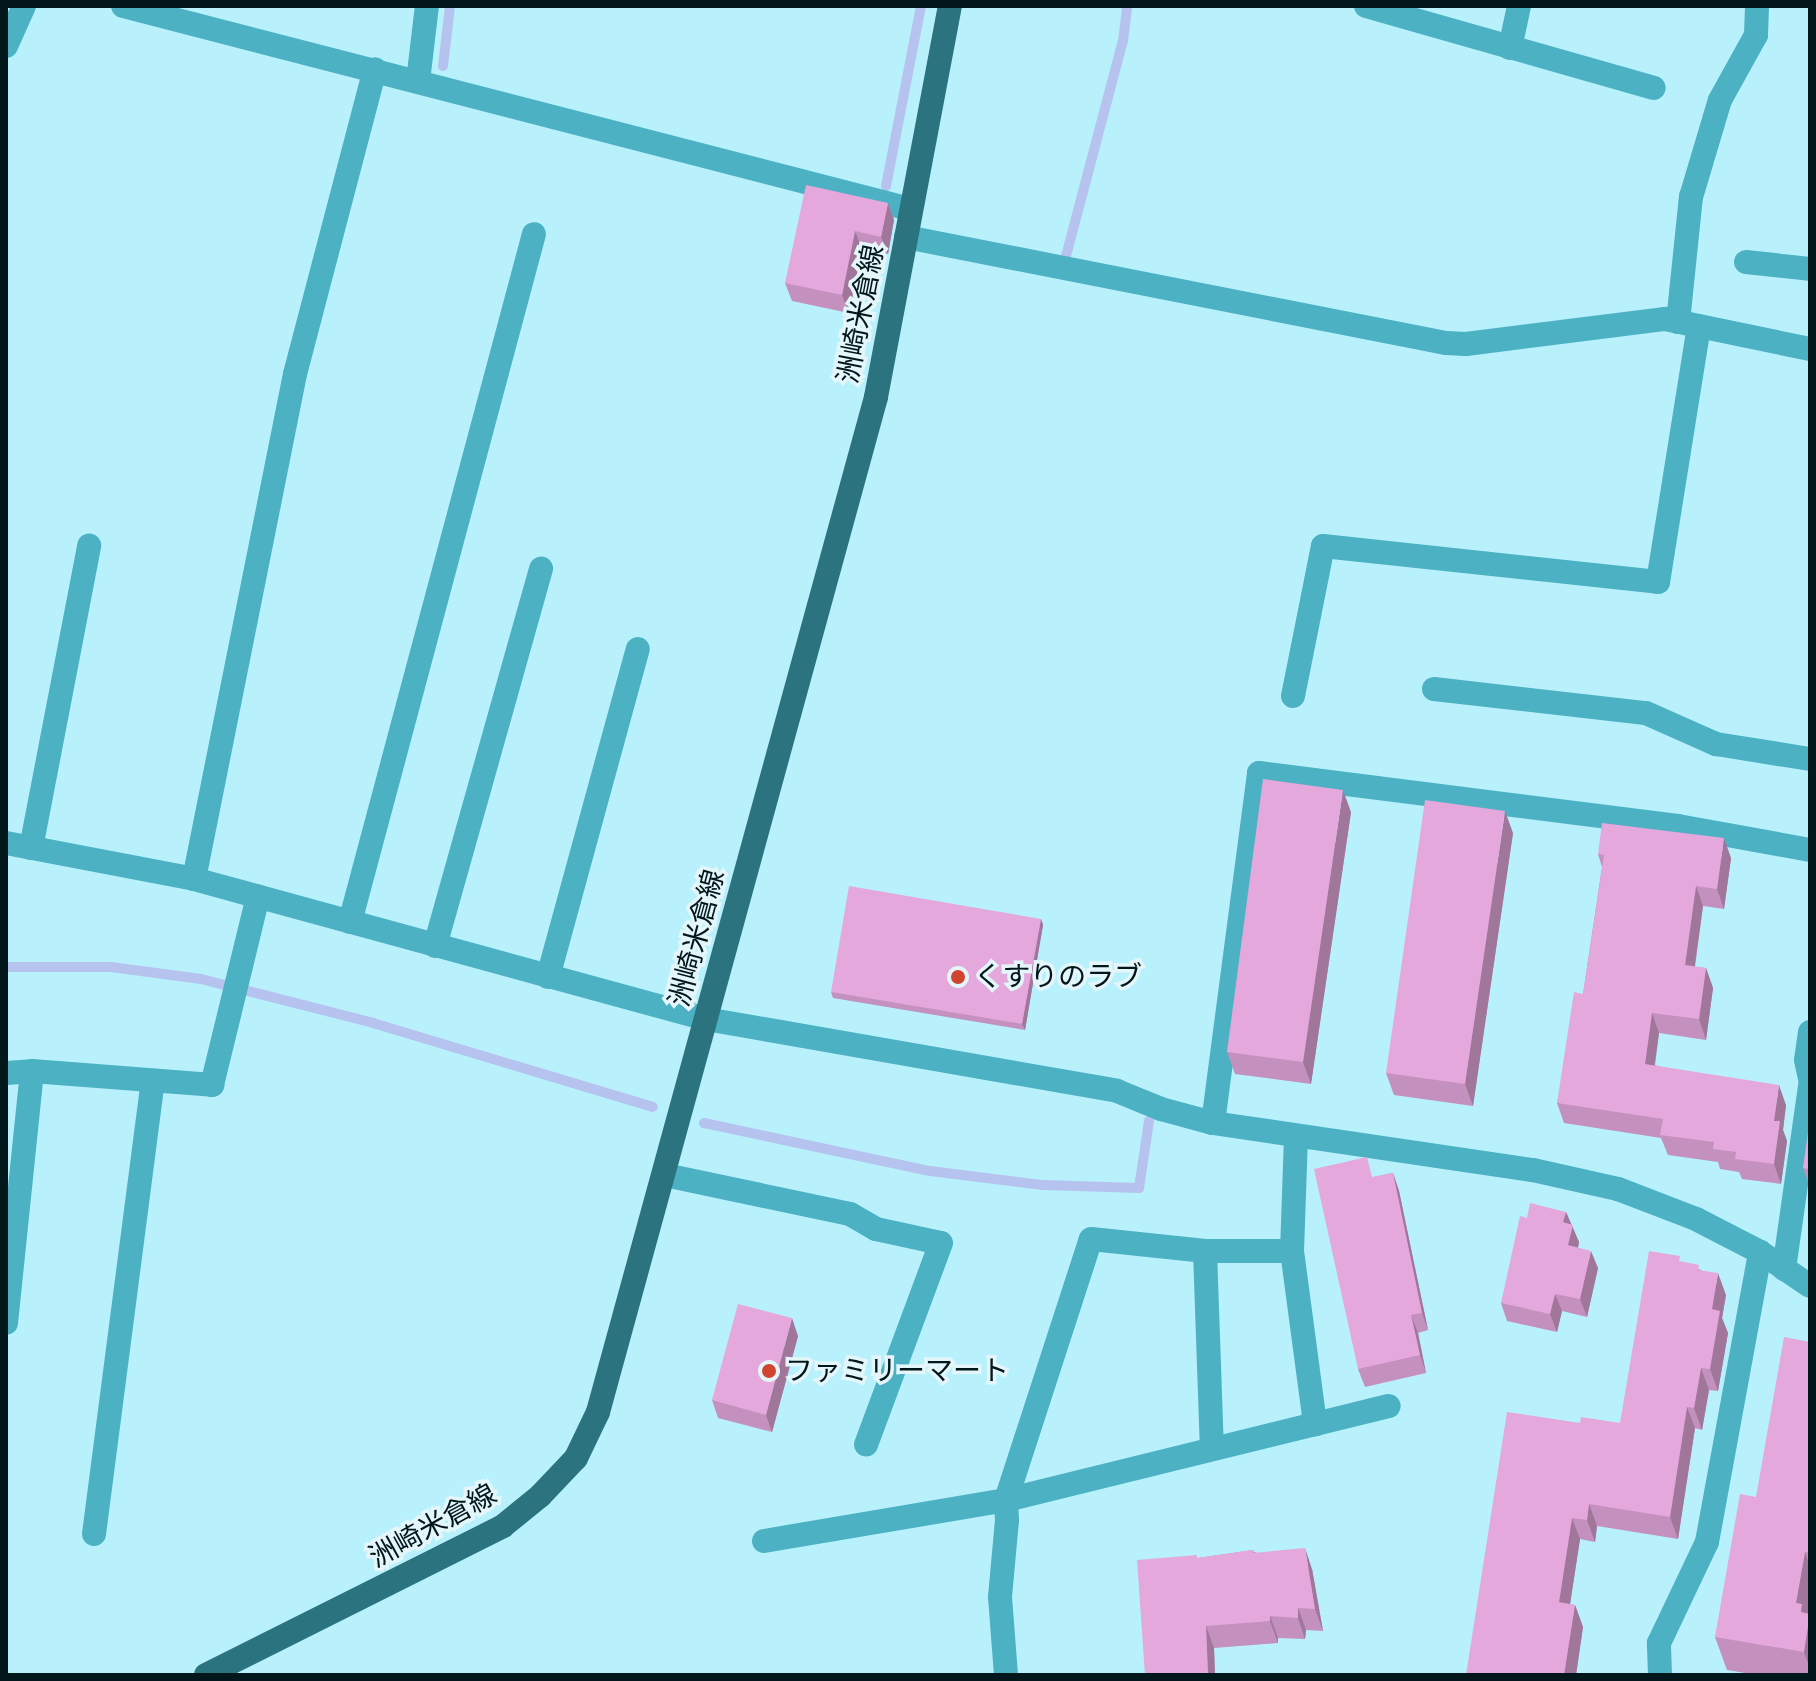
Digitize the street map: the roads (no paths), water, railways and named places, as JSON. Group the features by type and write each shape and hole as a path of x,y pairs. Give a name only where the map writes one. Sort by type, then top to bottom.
{"main road":[{"name":"洲崎米倉線","path":"206,1675 503,1526 576,1458 598,1412 876,397 950,6"}],"street":[{"path":"6,46 24,6"},
{"path":"123,6 910,209"},
{"path":"418,81 427,6"},
{"path":"1366,6 1654,88"},
{"path":"1510,48 1519,6"},
{"path":"1293,696 1323,546 1658,582 1689,324 1691,197 1720,100 1756,35 1757,6"},
{"path":"194,879 295,374 375,69"},
{"path":"350,922 534,234"},
{"path":"906,237 1446,343 1466,344 1665,319 1810,349"},
{"path":"1746,262 1810,269"},
{"path":"31,848 89,546"},
{"path":"435,946 541,569"},
{"path":"548,977 638,649"},
{"path":"1434,689 1646,713 1716,744 1810,759"},
{"path":"1213,1123 1259,773 1678,826 1810,850"},
{"path":"6,843 194,879 706,1019 1117,1091 1161,1109 1213,1123 1533,1170 1618,1189 1696,1219 1760,1252 1810,1286"},
{"path":"6,1073 32,1071 212,1085 258,897"},
{"path":"1810,1032 1806,1060 1810,1079"},
{"path":"6,1323 32,1071"},
{"path":"94,1534 153,1081"},
{"path":"1784,1269 1810,1086"},
{"path":"1296,1136 1292,1251 1315,1424"},
{"path":"665,1175 850,1214 876,1229 941,1243 866,1445"},
{"path":"1006,1675 1000,1597 1006,1500 1091,1239 1205,1251 1292,1251"},
{"path":"1205,1251 1212,1449"},
{"path":"1660,1675 1659,1643 1707,1542 1760,1252"},
{"path":"764,1541 1006,1500 1389,1406"}],"waterway":[{"path":"443,66 450,6"},
{"path":"886,186 921,6"},
{"path":"1066,256 1123,41 1127,6"},
{"path":"6,967 111,967 201,979 373,1023 653,1107"},
{"path":"704,1123 930,1171 1043,1185 1139,1188 1149,1121"}],"place":[{"name":"くすりのラブ","path":"958,977"},
{"name":"ファミリーマート","path":"769,1371"}]}
